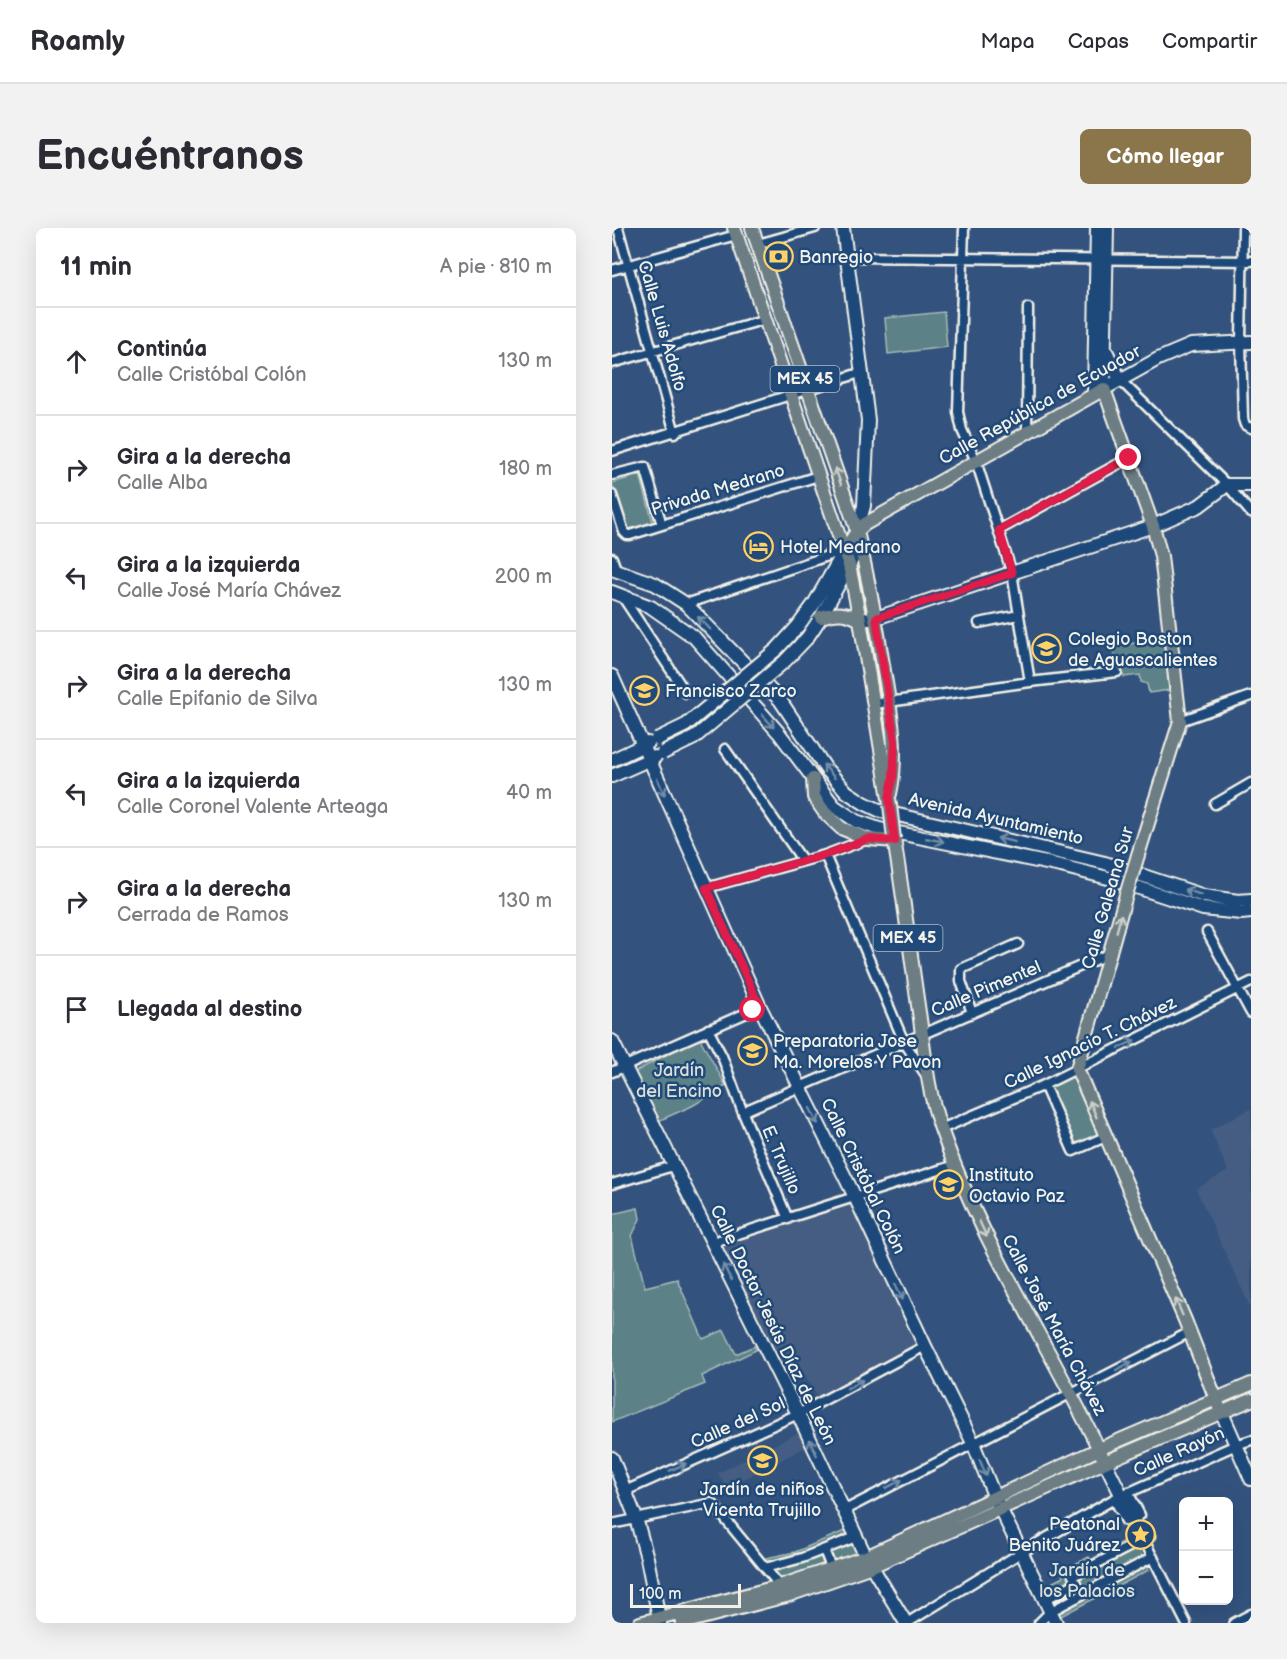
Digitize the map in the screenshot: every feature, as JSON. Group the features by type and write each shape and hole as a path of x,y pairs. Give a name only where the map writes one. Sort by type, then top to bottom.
{"main road":[{"name":"Calle José María Chávez","path":"752,228 857,531 876,618 895,742 890,802"},
{"path":"612,760 686,725 777,649 814,604 857,531 864,506 868,468 868,420 843,228"},
{"path":"1097,228 1101,259 1105,347 1099,391"},
{"path":"1099,391 1101,259 1107,228"},
{"name":"Calle José María Chávez","path":"735,231 849,565 890,802 926,1075 941,1130 992,1248 1099,1449"},
{"name":"Calle República de Ecuador","path":"857,531 865,524 1158,359 1191,345 1246,342"},
{"path":"1105,347 1120,380"},
{"name":"Calle Galeana Sur","path":"1077,1069 1126,895 1180,721 1161,556 1129,458 1099,391"},
{"path":"821,617 836,612 848,613 860,620 876,618 1153,526 1199,506 1227,485 1251,485"},
{"path":"612,776 694,738 785,661 807,638 821,617 860,545"},
{"name":"Avenida Ayuntamiento","path":"613,565 655,584 686,604 780,700 826,769 847,792 864,803 881,811 1105,863 1204,896 1238,901 1251,900"},
{"name":"Avenida Ayuntamiento","path":"616,593 651,608 694,637 779,734 834,806 856,821 879,829 1061,866 1112,879 1203,909 1251,912"},
{"name":"Calle Cristóbal Colón","path":"612,676 760,1007 855,1197 973,1443 1000,1510 1053,1610 1056,1623"},
{"path":"813,779 814,797 825,813 842,828 868,839 895,840"},
{"name":"Calle Doctor Jesús Díaz de León","path":"612,1041 798,1414 856,1537 906,1623"},
{"path":"1077,1069 1251,1479"},
{"path":"640,1623 659,1621 869,1562 995,1498 1099,1449 1251,1384"},
{"path":"682,1623 786,1596 1000,1510 1105,1462 1251,1400"},
{"name":"MEX 45","path":"1099,1449 1105,1462"},
{"path":"612,1458 636,1518 648,1558 659,1621"},
{"path":"1105,1462 1121,1496 1145,1536"}],"street":[{"name":"Calle Luis Adolfo","path":"618,228 675,433"},
{"path":"758,243 816,228"},
{"path":"964,228 958,412 962,430 976,461 1012,573 1030,682"},
{"path":"1243,228 1247,261 1243,418 1245,425 1251,428"},
{"path":"612,270 735,231"},
{"path":"847,257 1247,261"},
{"path":"1027,432 1028,308"},
{"path":"612,363 766,319"},
{"path":"612,451 863,372"},
{"path":"1120,380 1227,485 1251,513"},
{"path":"999,530 1129,458"},
{"path":"612,475 645,467 662,525"},
{"name":"Privada Medrano","path":"612,495 627,535 818,476"},
{"path":"686,604 845,550"},
{"path":"616,593 686,693"},
{"path":"979,623 1019,615"},
{"path":"874,704 1116,672"},
{"path":"1180,721 1251,696"},
{"path":"725,749 803,861"},
{"path":"1215,804 1251,783"},
{"path":"706,888 825,855 868,839"},
{"path":"825,855 904,1042 926,1075"},
{"path":"1207,932 1251,1012"},
{"path":"972,1012 961,981 961,969 1018,944"},
{"name":"Calle Pimentel","path":"743,1113 1111,953"},
{"name":"Calle Ignacio T. Chávez","path":"941,1130 1044,1085 1251,982"},
{"path":"612,1072 760,1007"},
{"name":"E. Trujillo","path":"708,1029 722,1056 743,1113 788,1219"},
{"path":"1044,1085 1073,1151 1105,1137"},
{"path":"612,1184 673,1166"},
{"path":"713,1242 955,1166"},
{"path":"843,1511 1190,1332"},
{"name":"Calle del Sol","path":"625,1491 798,1414 925,1346"},
{"name":"Calle Rayón","path":"906,1623 1022,1552 1121,1496 1251,1440"},
{"path":"1121,1496 1140,1515"},
{"path":"1121,1496 1126,1521"},
{"path":"612,1524 712,1503 780,1586"},
{"path":"1050,1597 1145,1536 1186,1623"},
{"path":"765,1568 824,1550 856,1537"},
{"path":"824,1550 830,1565"},
{"path":"1039,1623 1053,1610 1153,1557"},
{"path":"1237,1622 1251,1614"}],"shaded area":[{"path":"1251,1109 1251,1309 1196,1189 1228,1171 1210,1130"},
{"path":"852,1203 918,1344 818,1397 795,1359 780,1365 719,1247"},
{"name":"Jardín de niños Vicenta Trujillo","path":"798,1433 806,1447 726,1488 718,1473"}],"green space":[{"path":"944,312 947,347 888,354 885,318"},
{"path":"640,475 653,522 627,530 612,483"},
{"path":"1149,639 1164,640 1170,690 1149,693 1147,684 1141,682 1140,675 1124,677 1112,649"},
{"name":"Jardín del Encino","path":"699,1037 726,1086 692,1106 658,1121 633,1073"},
{"path":"1073,1076 1101,1136 1075,1148 1047,1088"},
{"path":"638,1208 640,1219 632,1236 645,1287 677,1279 703,1339 724,1330 736,1354 754,1346 756,1350 702,1376 705,1384 612,1422 612,1214"},
{"path":"847,1530 858,1555 782,1582 766,1558 795,1552"},
{"name":"Jardín de los Palacios","path":"1132,1536 1149,1570 1059,1617 1045,1586 1063,1577 1061,1571 1089,1557 1091,1560"}],"place":[{"name":"Banregio","path":"778,257"},
{"name":"Hotel Medrano","path":"759,547"},
{"name":"Colegio Boston de Aguascalientes","path":"1047,649"},
{"name":"Francisco Zarco","path":"644,691"},
{"name":"Preparatoria Jose Ma. Morelos Y Pavon","path":"752,1051"},
{"name":"Instituto Octavio Paz","path":"948,1185"},
{"name":"Jardín de niños Vicenta Trujillo","path":"762,1460"},
{"name":"Peatonal Benito Juárez","path":"1141,1534"}],"route":[{"path":"753,1010 760,1007 706,888 825,855 868,839 895,841 889,798 893,779 895,742 876,618 1012,573 999,530 1129,458"}]}
